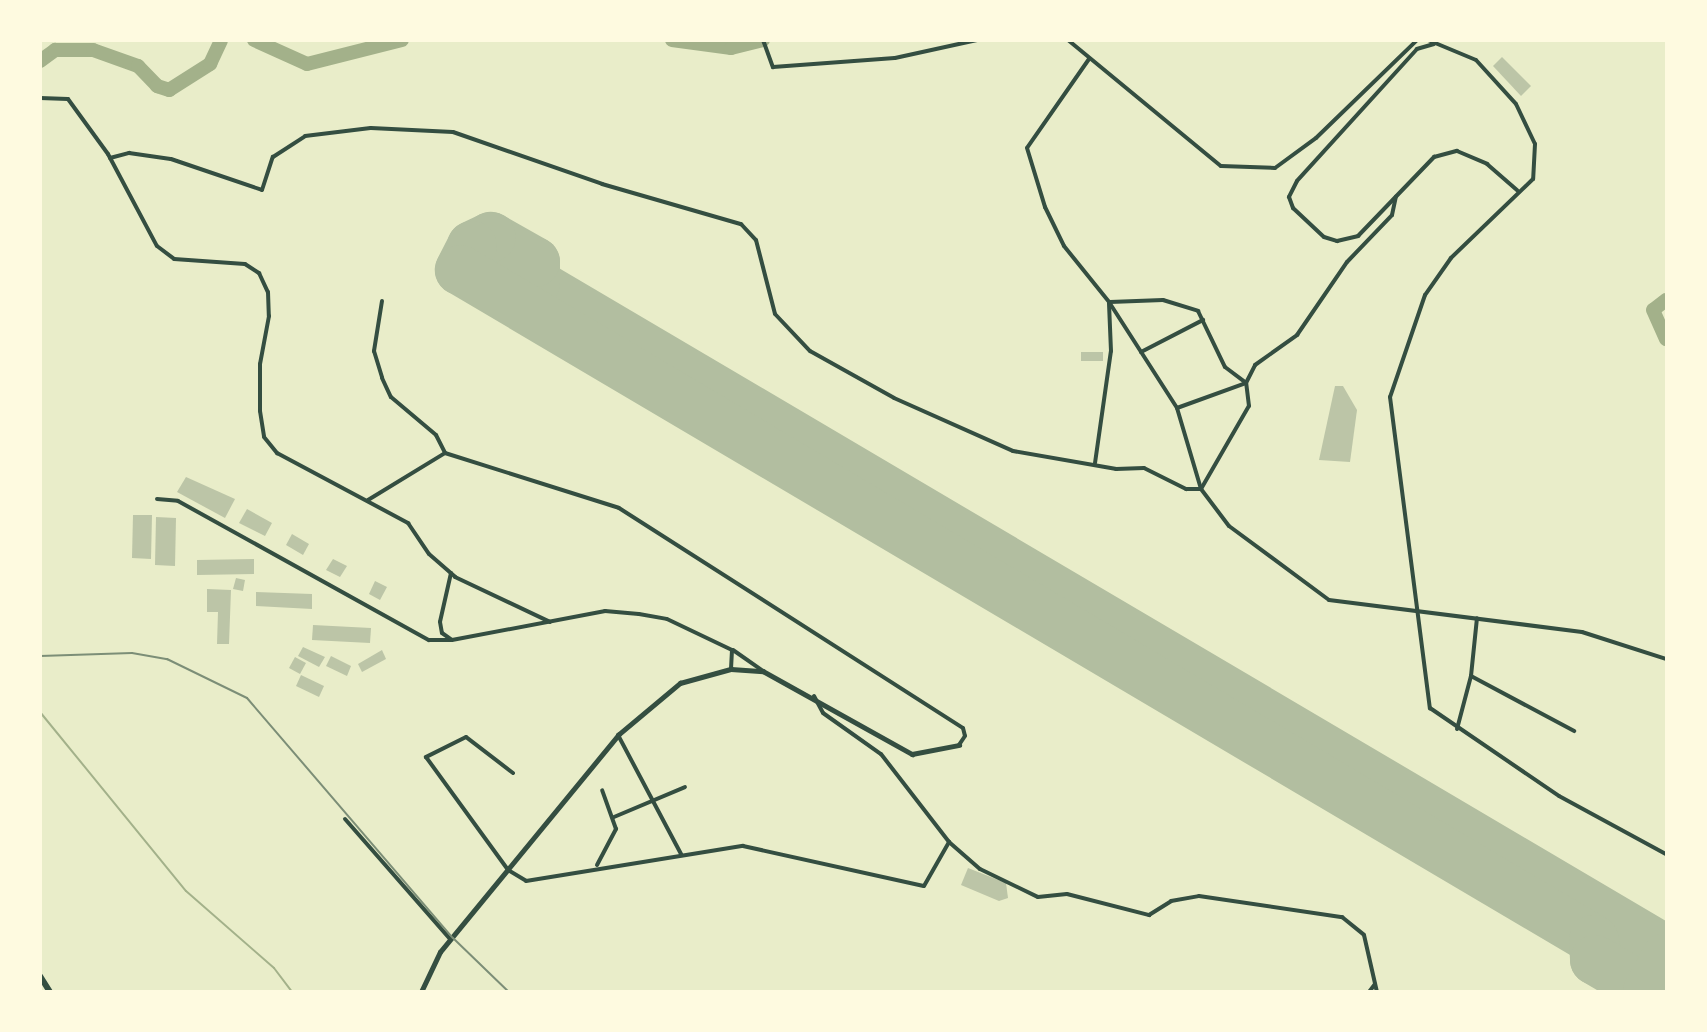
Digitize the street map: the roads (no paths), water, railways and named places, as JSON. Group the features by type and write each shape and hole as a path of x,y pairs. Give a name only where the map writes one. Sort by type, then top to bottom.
{"main road":[{"path":"40,976 50,992"}],"street":[{"path":"763,40 773,67 896,58 977,40"},
{"path":"1068,40 1221,166 1275,168 1316,138 1417,40"},
{"path":"1428,40 1476,60 1516,104 1535,144 1533,179 1517,190 1501,215 1451,258 1425,295 1390,397 1430,708 1457,729 1559,796 1666,854"},
{"path":"1435,44 1417,49 1289,197 1293,208 1324,237 1338,241 1358,236 1434,157 1457,151 1487,164 1517,190"},
{"path":"1089,59 1027,148 1045,207 1064,246 1109,302 1177,408 1201,489 1229,526 1329,600 1582,632 1666,660"},
{"path":"40,98 68,99 110,158 157,246 174,259 246,264 259,273 268,292 269,316 260,364 264,437 277,453 408,523 429,554 451,572 550,622"},
{"path":"110,158 129,153 171,159 262,190 273,157 305,136 426,127 484,142 602,184 741,224 756,240 775,314 810,351 894,398 1013,451 1144,468 1186,489 1201,489"},
{"path":"1201,489 1249,406 1246,383 1255,365 1297,335 1347,262 1392,215 1396,195"},
{"path":"1109,302 1163,300 1198,311 1225,367 1246,383"},
{"path":"157,499 178,501 429,640 452,640 605,611 668,619 732,650 763,671 814,696 912,754 959,745 965,736 963,728 619,508 445,453 436,435 391,397 382,378 374,351 382,301"},
{"path":"1095,463 1111,351 1109,302"},
{"path":"1141,352 1203,320"},
{"path":"1177,408 1246,383"},
{"path":"368,500 445,453"},
{"path":"451,572 440,621 442,633 452,640"},
{"path":"1457,729 1471,676 1478,618"},
{"path":"731,669 732,650"},
{"path":"421,992 450,939 618,735 680,683 731,669 763,671"},
{"path":"1471,676 1574,731"},
{"path":"814,696 824,713 881,754 949,842 980,869 1038,897 1067,894 1149,915 1171,901 1199,896 1245,905 1321,911 1356,924 1364,935 1377,992"},
{"path":"618,735 657,802 681,854"},
{"path":"513,773 466,737 426,757 508,870 526,881 597,866 743,846 924,886 949,842"},
{"path":"614,817 657,802 685,787"},
{"path":"597,866 616,829 614,817 602,790"},
{"path":"345,819 450,939"},
{"path":"1369,992 1375,984"}],"waterway":[{"path":"40,61 55,50 93,50 138,66 157,86 169,90 210,64 221,40"},
{"path":"254,40 307,64 402,40"},
{"path":"672,40 731,48 763,40"},
{"path":"1666,300 1653,310 1666,339"},
{"path":"40,712 186,891 274,968 292,992"}],"railway":[{"path":"40,656 132,653 167,659 247,698 453,938 509,992"}]}
